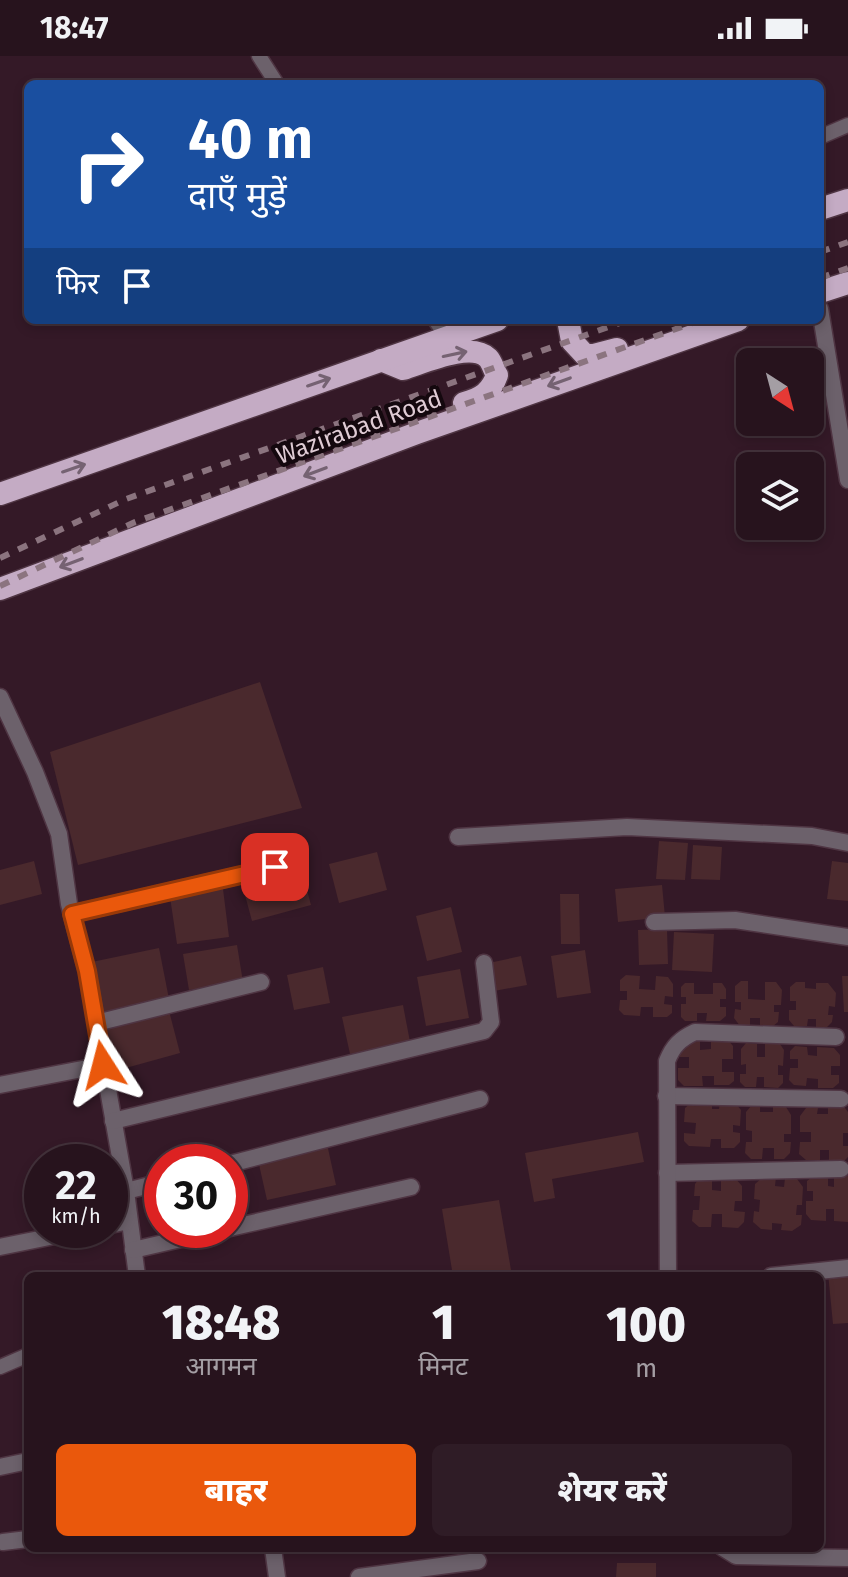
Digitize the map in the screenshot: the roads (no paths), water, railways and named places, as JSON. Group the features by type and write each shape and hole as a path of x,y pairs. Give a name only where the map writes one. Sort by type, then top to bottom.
{"highway":[{"path":"824,208 848,200"},
{"path":"824,291 848,283"},
{"path":"0,494 381,360 441,328 475,324"},
{"path":"569,324 572,341 585,355 645,341 660,347"},
{"name":"Wazirabad Road","path":"0,589 417,433 726,324"},
{"path":"381,360 403,369 457,352 473,351 488,358 497,375 492,389 478,399 433,413 417,433"}],"street":[{"path":"822,324 848,480"},
{"path":"0,697 35,772 59,834 117,1144"},
{"path":"458,837 627,827 812,836 848,843"},
{"path":"72,914 275,867"},
{"path":"654,922 735,920 848,937"},
{"path":"113,1121 484,1031 491,1022 484,963"},
{"path":"96,1023 261,982"},
{"path":"668,1272 666,1096 667,1061 672,1048 681,1038 695,1032 836,1037"},
{"path":"0,1085 103,1065"},
{"path":"666,1096 841,1099"},
{"path":"248,1159 480,1099"},
{"path":"667,1173 841,1169"},
{"path":"248,1224 411,1187"},
{"path":"128,1211 136,1272"},
{"path":"0,1247 24,1242"},
{"path":"133,1250 144,1247"},
{"path":"810,1272 848,1268"},
{"path":"0,1467 24,1462"},
{"path":"3,1542 24,1539"},
{"path":"274,1552 277,1577"},
{"path":"730,1552 736,1556 848,1558"},
{"path":"359,1577 454,1556 478,1561"}],"lane":[{"path":"259,56 274,80"},
{"path":"824,135 848,125"},
{"path":"0,1367 24,1357"}],"railway":[{"path":"824,251 848,242"},
{"path":"824,277 848,268"},
{"path":"0,558 126,499 617,324"},
{"path":"0,586 135,522 690,324"}]}
